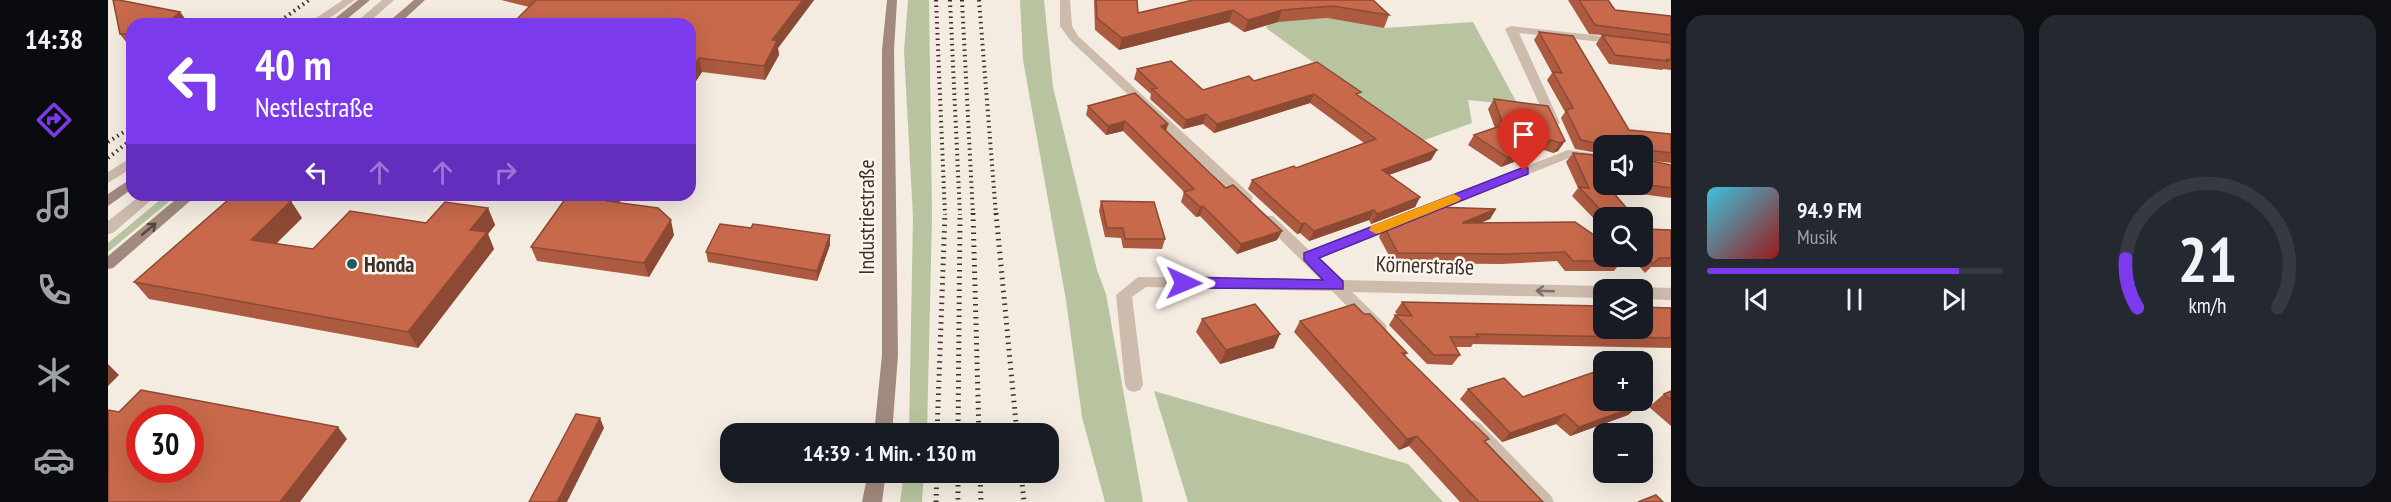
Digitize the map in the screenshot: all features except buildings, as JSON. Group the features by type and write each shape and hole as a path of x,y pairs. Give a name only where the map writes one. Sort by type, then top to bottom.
{"street":[{"path":"322,18 350,0"},
{"path":"342,18 365,0"},
{"path":"367,18 389,0"},
{"path":"399,18 420,0"},
{"name":"Industriestraße","path":"884,423 890,355 888,50 892,0"},
{"path":"1065,0 1066,26 1074,38 1309,257 1387,337"},
{"path":"1563,144 1511,29 1638,44"},
{"path":"1309,257 1563,144 1593,155"},
{"path":"108,178 126,165"},
{"path":"108,201 126,187"},
{"path":"108,229 143,201"},
{"path":"108,264 183,201"},
{"name":"Körnerstraße","path":"1134,385 1124,295 1143,281 1593,292"},
{"path":"1653,293 1671,294"},
{"path":"1462,415 1544,502"},
{"path":"872,502 875,483"}],"green space":[{"path":"908,0 929,0 932,217 927,423 909,423 913,217 904,51"},
{"path":"1020,0 1044,0 1053,87 1097,270 1106,294 1143,502 1105,502 1082,417 1066,300 1023,60"},
{"path":"1327,18 1384,28 1473,22 1518,105 1468,100 1472,123 1422,141 1266,28 1270,22"},
{"path":"159,201 170,201 108,252 108,243"},
{"path":"1154,391 1408,464 1443,502 1188,502"},
{"path":"903,483 923,483 922,502 900,502"}],"railway":[{"path":"284,18 309,0"},
{"path":"936,0 945,214"},
{"path":"950,0 960,215"},
{"path":"962,0 973,215"},
{"path":"979,0 996,215"},
{"path":"108,142 126,131"},
{"path":"108,158 126,144"},
{"path":"973,213 979,423"},
{"path":"996,213 1016,423"},
{"path":"937,423 945,214"},
{"path":"958,423 960,215"},
{"path":"936,502 937,483"},
{"path":"958,483 958,502"},
{"path":"980,483 981,502"},
{"path":"1022,483 1024,502"}],"slow traffic":[{"path":"1376,230 1454,198"}],"place":[{"name":"Honda","path":"352,264"}],"route":[{"path":"1184,283 1338,285 1309,257 1524,171"}]}
